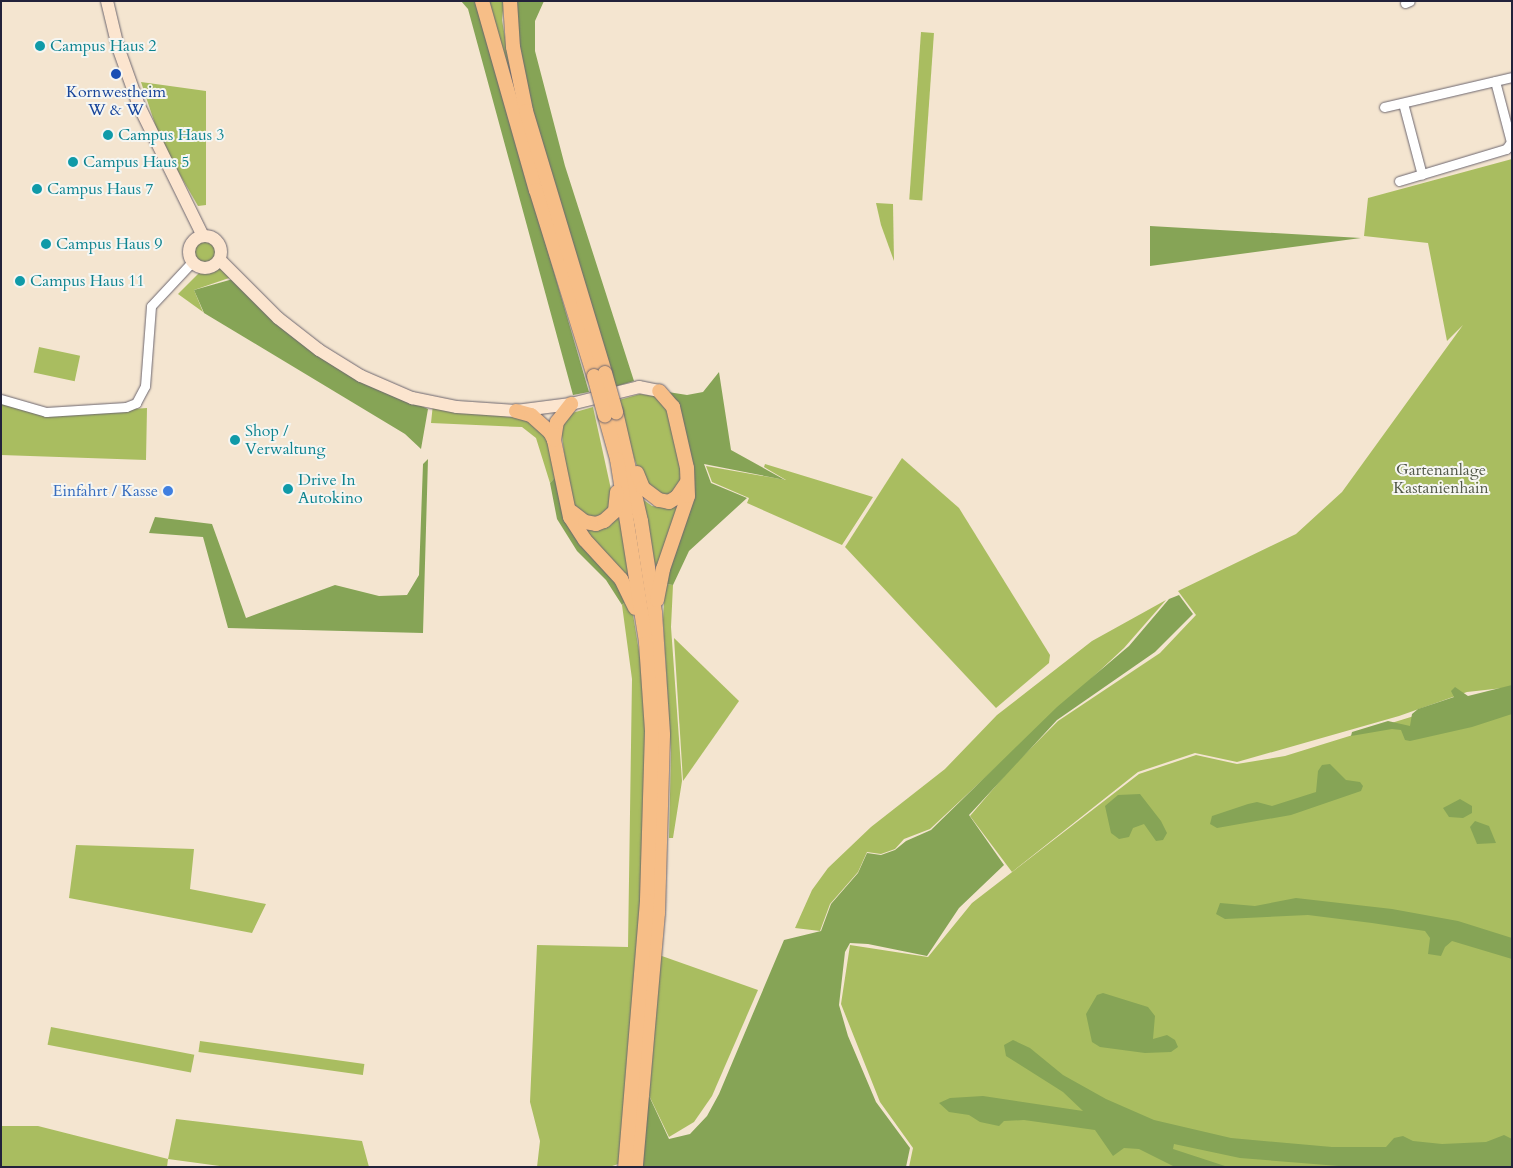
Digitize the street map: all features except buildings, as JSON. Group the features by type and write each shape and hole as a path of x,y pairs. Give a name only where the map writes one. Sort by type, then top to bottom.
{"highway":[{"path":"482,1 536,190 600,375"},
{"path":"510,1 513,47 526,111 623,459 655,613 663,735 658,912 633,1127 625,1167"},
{"path":"655,613 663,569 688,496 673,407 659,391"},
{"path":"571,404 557,422 554,440 566,505 570,517 585,540 621,579 633,601 646,643"},
{"path":"516,411 540,422 554,440"},
{"path":"623,459 644,488 659,500 669,502 677,497 687,482"},
{"path":"566,505 585,522 596,524 611,516 617,504 623,459"},
{"path":"623,459 646,643 652,731 652,815 633,1127 636,1167"}],"main road":[{"path":"107,1 125,71 153,137 203,236"},
{"path":"220,260 206,268 192,262 190,246 203,236 213,238 220,245 220,260 292,331 361,376 433,404 516,411 571,404 639,387 659,391"}],"street":[{"path":"1384,107 1512,77"},
{"path":"1399,181 1441,170 1452,163 1506,150 1511,142 1495,81"},
{"path":"1402,103 1422,175"},
{"path":"1,399 46,412 126,407 136,403 145,386 151,306 192,262"}],"green space":[{"path":"461,1 475,1 589,392 573,395 468,9"},
{"path":"488,1 504,1 502,20 516,101"},
{"path":"516,1 544,1 535,21 535,51 565,166 634,381 614,387 537,139 518,52"},
{"path":"921,32 934,33 922,200 909,200"},
{"path":"141,82 206,91 206,205 198,206 161,142"},
{"name":"Gartenanlage Kastanienhain","path":"1512,159 1512,687 1467,692 1399,716 1237,762 1195,753 1138,772 1012,872 970,816 1012,767 1058,721 1160,653 1196,615 1178,591 1296,534 1342,492 1463,325 1447,341 1428,243 1364,236 1368,198"},
{"path":"876,203 893,204 894,261 881,225"},
{"path":"1150,226 1361,238 1150,266"},
{"path":"206,241 214,244 217,252 214,260 206,263 198,260 195,252 198,244"},
{"path":"222,268 232,277 194,290 203,312 178,294 200,272"},
{"path":"233,279 335,367 428,409 421,449 405,434 204,313 194,290"},
{"path":"39,347 80,356 75,381 34,372"},
{"path":"719,372 731,450 785,480 704,464 711,483 747,498 689,551 673,585 665,584 690,506 668,392 687,395 703,392"},
{"path":"640,394 661,397 670,413 682,480 670,497 657,496 644,485 634,458 619,400"},
{"path":"1,403 46,415 147,408 146,460 1,455"},
{"path":"433,404 540,422 560,472 550,483 536,438 522,427 431,423"},
{"path":"593,407 612,494 608,514 594,520 580,515 570,500 561,428 572,413"},
{"path":"902,458 959,508 1050,655 1049,663 996,708 845,547"},
{"path":"428,459 423,633 228,628 203,537 149,533 155,517 212,524 246,618 335,585 379,596 407,595 419,575 423,464"},
{"path":"765,464 873,497 842,545 747,503 749,498 712,482 706,466 786,480 764,467"},
{"path":"560,472 566,505 630,596 622,605 606,580 577,551 557,519 550,483"},
{"path":"641,498 652,506 670,508 682,503 658,570 651,556"},
{"path":"617,516 625,531 635,595 582,528 597,530 611,525"},
{"path":"665,584 673,585 671,627 682,781 673,838 669,838 671,753 663,620"},
{"path":"1179,595 1193,614 1155,652 1057,720 969,815 1004,865 959,908 927,956 868,944 850,943 845,952 839,1005 848,1036 876,1102 910,1148 906,1167 636,1167 643,1083 669,1139 690,1134 707,1116 719,1094 784,940 821,931 831,904 858,873 867,853 881,855 895,850 906,841 931,830 1057,707 1129,646 1169,599"},
{"path":"630,596 652,731 625,1162 609,1167 537,1167 540,1141 530,1102 537,945 628,947 632,679 622,605"},
{"path":"1166,600 1124,648 930,829 904,839 895,849 881,854 867,852 858,872 830,904 820,931 795,928 812,890 828,868 871,827 945,769 997,715 1092,641"},
{"path":"674,638 739,701 683,781"},
{"path":"1512,685 1512,714 1472,727 1410,741 1405,740 1401,730 1392,729 1351,736 1352,732 1388,721 1410,726 1412,714 1418,709 1454,697 1451,691 1455,687 1468,696"},
{"path":"1512,690 1512,1167 909,1167 913,1148 880,1102 841,1004 850,945 928,957 972,903 1139,774 1196,755 1237,764 1285,756 1485,694"},
{"path":"1330,764 1346,780 1360,782 1363,786 1361,791 1291,815 1217,828 1210,824 1212,816 1248,804 1257,802 1272,806 1316,792 1318,771 1322,765"},
{"path":"1140,794 1161,821 1167,833 1163,840 1156,841 1144,824 1133,828 1129,837 1119,839 1111,833 1105,806 1118,795"},
{"path":"1460,799 1472,806 1472,813 1463,818 1449,817 1443,808"},
{"path":"1475,821 1489,826 1496,843 1477,844 1470,827"},
{"path":"76,845 194,849 190,889 266,904 252,933 69,898"},
{"path":"1296,898 1392,909 1458,921 1512,938 1512,959 1452,941 1445,947 1441,956 1428,954 1430,938 1425,931 1308,915 1225,919 1216,914 1220,903 1255,906"},
{"path":"659,955 758,990 712,1096 694,1122 669,1137 643,1083"},
{"path":"1103,993 1148,1007 1155,1016 1153,1039 1167,1035 1175,1040 1178,1047 1171,1052 1145,1053 1100,1047 1092,1042 1086,1014 1097,995"},
{"path":"51,1027 194,1055 191,1073 48,1045"},
{"path":"1013,1040 1030,1048 1063,1075 1106,1099 1154,1120 1231,1138 1332,1147 1386,1147 1394,1138 1403,1136 1413,1141 1442,1144 1486,1142 1504,1135 1512,1139 1512,1166 1351,1167 1240,1158 1174,1144 1173,1149 1228,1167 1175,1167 1139,1149 1124,1148 1113,1156 1095,1130 1024,1120 1004,1121 999,1126 980,1122 969,1115 949,1112 939,1103 950,1098 983,1096 1083,1111 1063,1092 1006,1056 1004,1045"},
{"path":"200,1041 364,1064 363,1075 198,1052"},
{"path":"176,1119 362,1141 369,1167 227,1167 168,1159"},
{"path":"1,1126 38,1126 168,1159 167,1167 1,1167"}],"place":[{"name":"Campus Haus 2","path":"40,46"},
{"name":"Kornwestheim W & W","path":"116,74"},
{"name":"Campus Haus 3","path":"108,135"},
{"name":"Campus Haus 5","path":"73,162"},
{"name":"Campus Haus 7","path":"37,189"},
{"name":"Campus Haus 9","path":"46,244"},
{"name":"Campus Haus 11","path":"20,281"},
{"name":"Shop / Verwaltung","path":"235,440"},
{"name":"Drive In Autokino","path":"288,489"},
{"name":"Einfahrt / Kasse","path":"168,491"}]}
